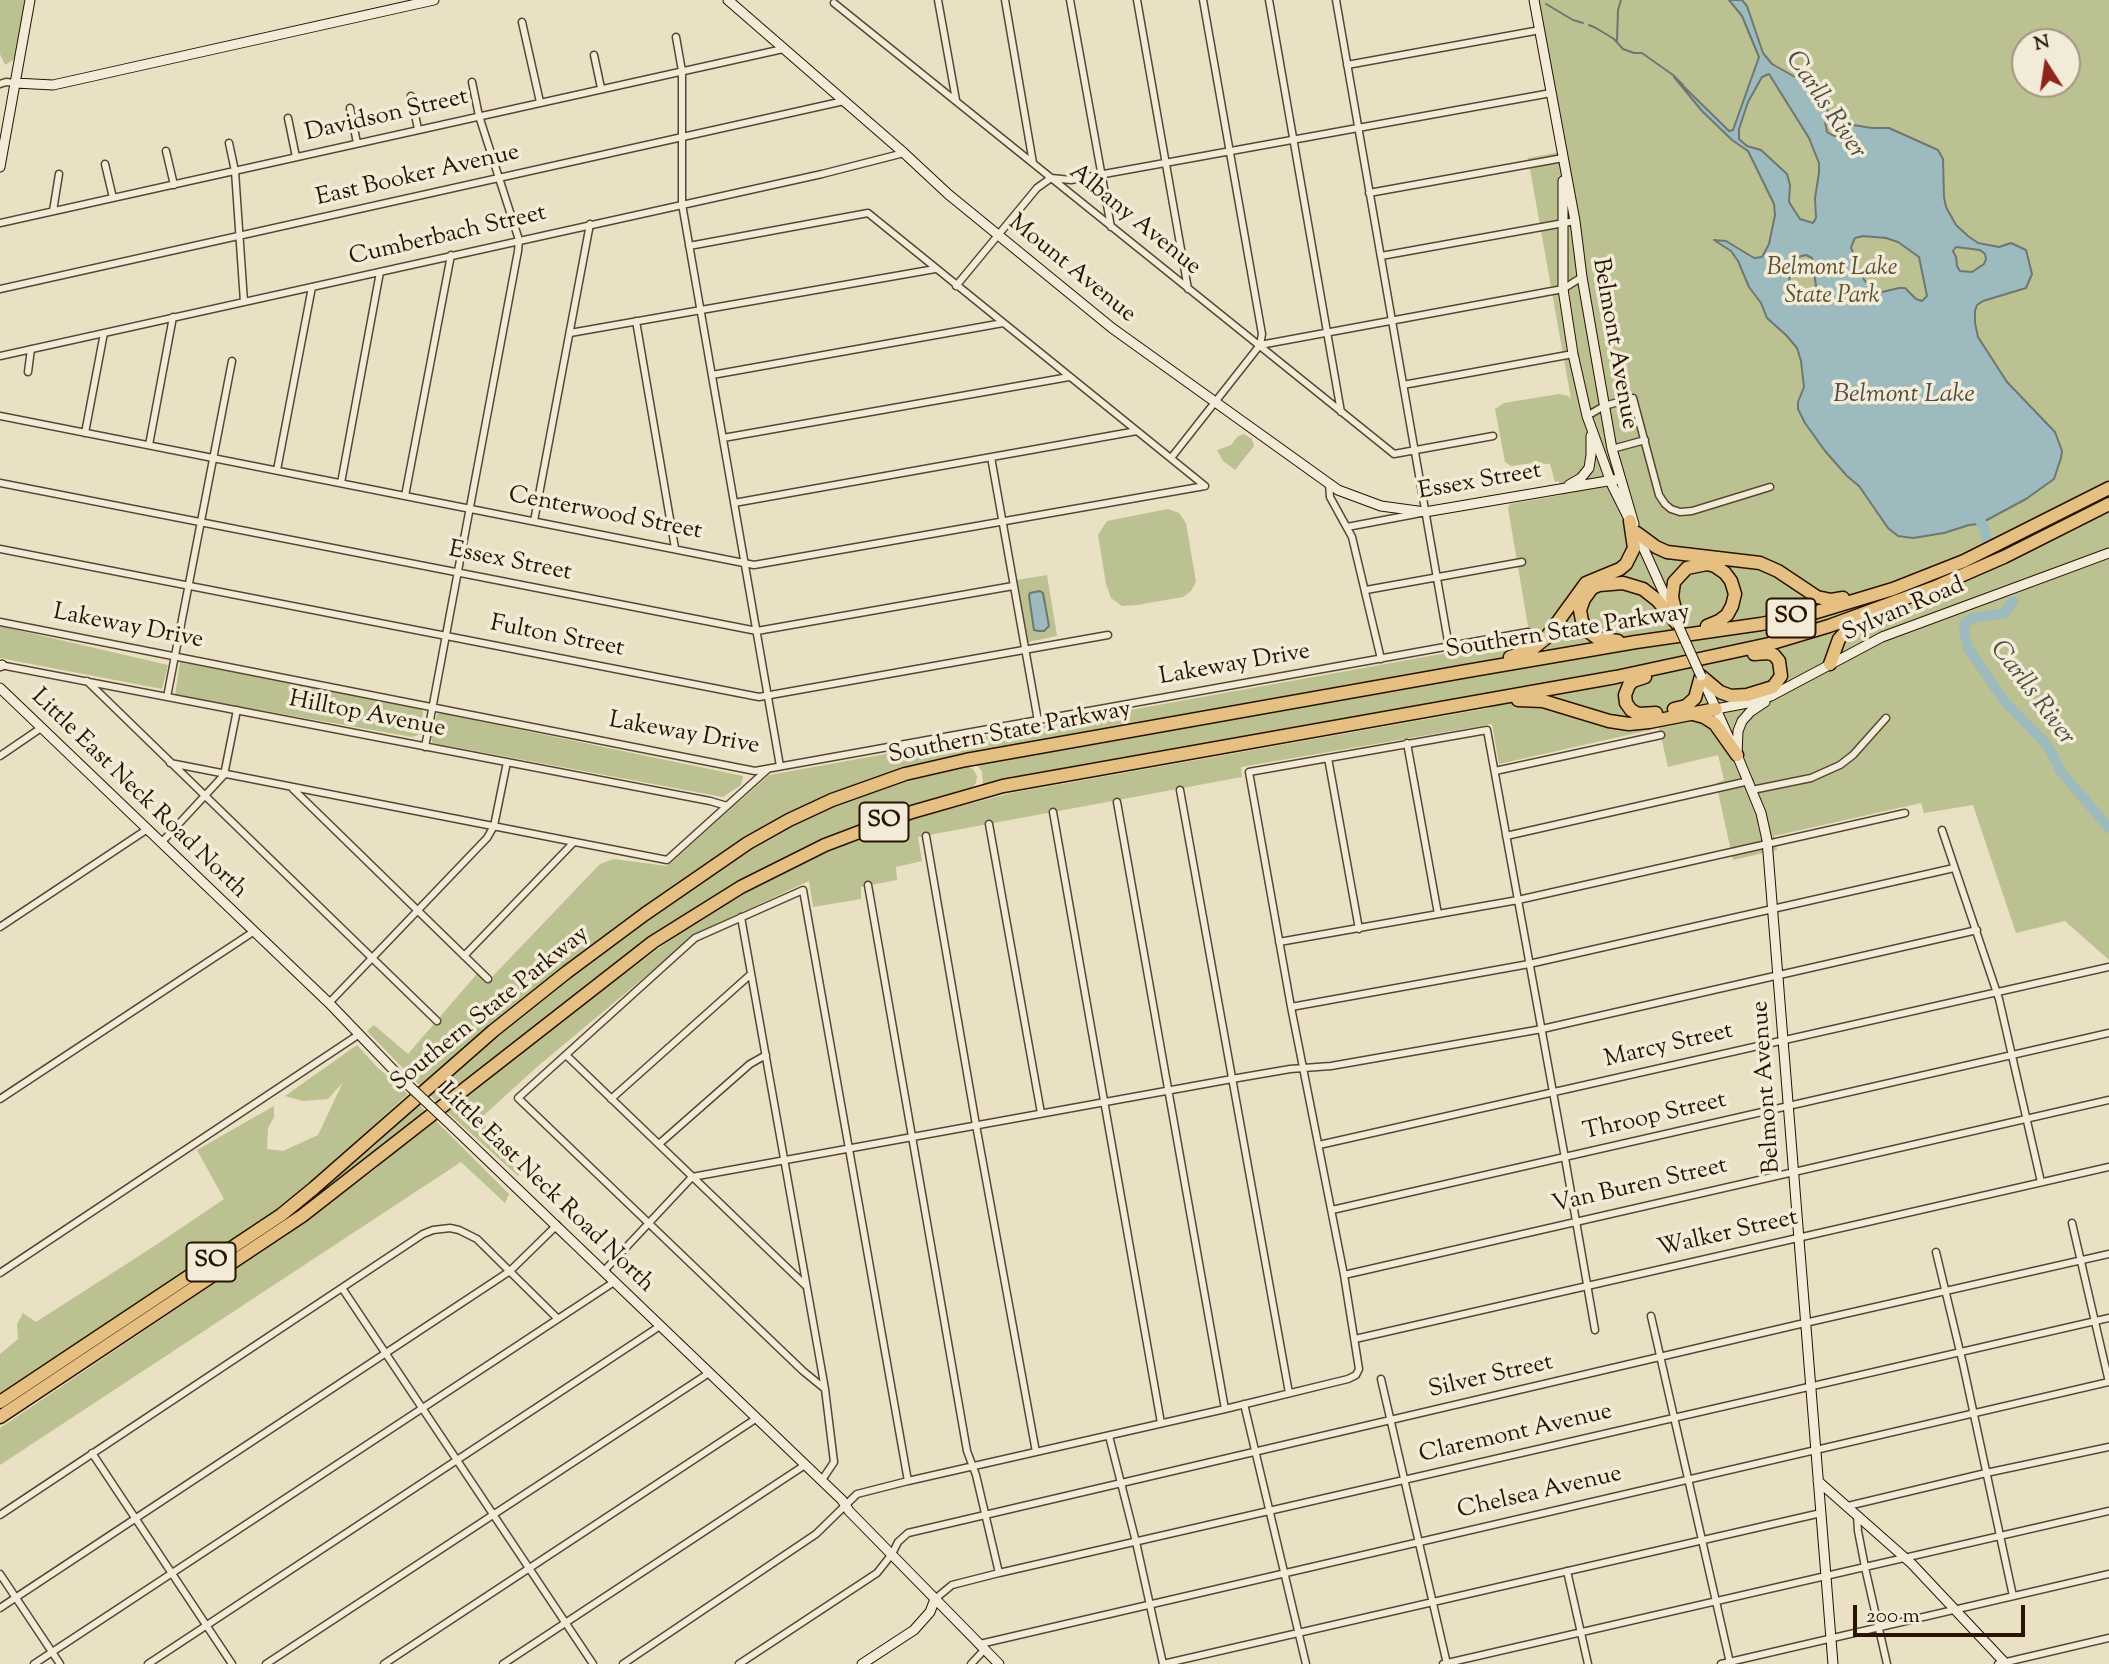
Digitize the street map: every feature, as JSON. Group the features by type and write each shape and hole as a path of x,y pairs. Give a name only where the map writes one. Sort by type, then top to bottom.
{"highway":[{"name":"Southern State Parkway","path":"0,1402 281,1215 456,1062 567,972 722,860 803,813 875,783 943,764 1636,642 1683,630 1798,616 1835,607 1893,589 1983,552 2109,485"},
{"name":"Southern State Parkway","path":"0,1417 302,1216 646,947 720,899 789,862 853,833 943,802 1003,786 1661,668 1799,636 1903,600 2004,557 2109,504"},
{"path":"1633,527 1656,547 1667,552 1765,564 1808,592 1826,600 1893,589"},
{"path":"1467,671 1521,654 1542,642 1583,586 1593,579 1620,569 1629,561 1634,548 1633,527"},
{"path":"1703,564 1715,566 1731,581 1735,594 1730,612 1719,621 1683,630 1672,593 1673,584 1687,568 1703,564"},
{"path":"1636,642 1600,639 1588,631 1580,610 1584,598 1592,588 1599,584 1613,583 1639,588 1657,600 1683,630"},
{"path":"1830,664 1836,643 1846,631 1903,600"},
{"path":"1661,668 1629,685 1625,700 1633,712 1648,715 1686,706 1697,695 1701,676 1720,692 1735,696 1753,694 1769,688 1776,684 1781,676 1779,662 1774,655 1768,653 1708,658"},
{"path":"1472,702 1539,700 1609,721 1629,724 1716,709"},
{"path":"1689,713 1704,717 1715,724 1737,755"}],"street":[{"path":"0,167 30,0"},
{"path":"0,84 6,82 53,85 434,0"},
{"name":"Mount Avenue","path":"728,0 948,194 1139,349 1329,484 1351,496 1381,506 1425,512"},
{"path":"938,0 956,100"},
{"path":"1005,0 1033,163"},
{"path":"1070,0 1111,227"},
{"path":"1137,0 1188,289"},
{"path":"689,246 868,213 1171,458 1260,345 1262,334 1203,0"},
{"path":"1269,0 1341,412"},
{"path":"1336,0 1449,647"},
{"name":"Belmont Avenue","path":"1534,0 1575,221 1619,503 1683,630 1751,785 1763,818 1768,844 1833,1664"},
{"name":"Albany Avenue","path":"834,2 1394,454 1493,436"},
{"path":"522,22 540,102"},
{"path":"1348,65 1540,30"},
{"path":"676,37 682,71 682,204 780,766"},
{"name":"Davidson Street","path":"0,223 783,49"},
{"path":"594,55 601,88"},
{"path":"425,747 519,240 498,179 472,82"},
{"path":"956,286 1037,188 1051,178 1071,180 1551,93"},
{"path":"411,96 418,129"},
{"name":"East Booker Avenue","path":"0,289 844,101"},
{"path":"350,108 357,143"},
{"path":"288,118 296,157"},
{"path":"229,144 235,171 244,302"},
{"path":"166,151 174,185"},
{"name":"Cumberbach Street","path":"0,356 822,174 904,153"},
{"path":"1370,193 1563,159"},
{"name":"Belmont Avenue","path":"1563,159 1563,289 1573,354 1587,416 1600,454 1615,480"},
{"path":"105,164 113,198"},
{"path":"53,211 59,174"},
{"path":"1381,256 1575,221"},
{"path":"534,521 590,224"},
{"path":"405,496 450,255"},
{"path":"570,333 935,269"},
{"path":"341,483 380,272"},
{"path":"1260,345 1563,289 1582,277"},
{"path":"277,470 312,286"},
{"path":"149,445 173,317"},
{"path":"636,321 675,548"},
{"path":"712,375 1003,323"},
{"path":"85,433 104,333"},
{"path":"28,372 31,349"},
{"path":"1404,385 1573,354"},
{"path":"167,697 233,361"},
{"path":"723,438 1069,377"},
{"path":"1587,416 1604,407 1633,398 1659,495 1671,509 1680,512 1692,511 1770,487"},
{"name":"Centerwood Street","path":"0,416 754,565 1205,485 1171,458"},
{"path":"1565,488 1581,478 1589,468 1591,427"},
{"path":"734,503 1137,432"},
{"path":"1600,454 1645,440"},
{"path":"991,457 1038,720"},
{"name":"Essex Street","path":"1347,527 1615,480"},
{"name":"Essex Street","path":"0,483 757,631 1013,586"},
{"path":"1329,484 1330,497 1352,537 1381,659"},
{"name":"Fulton Street","path":"0,549 759,697 1108,635"},
{"name":"Sylvan Road","path":"1716,709 1753,702 1779,693 1881,637 2109,553"},
{"path":"1366,590 1522,562"},
{"name":"Lakeway Drive","path":"0,622 755,771 1528,632"},
{"name":"Hilltop Avenue","path":"1,666 727,806"},
{"path":"87,681 437,1021"},
{"name":"Little East Neck Road North","path":"0,688 328,1003 405,1082 822,1480 999,1664"},
{"path":"1737,755 1742,721 1750,712 1779,693"},
{"path":"161,843 224,775 237,710"},
{"path":"1506,836 1751,785 1811,778 1833,769 1853,755 1886,718"},
{"path":"0,756 41,728"},
{"path":"623,1664 816,1534 857,1494 1225,1409 1356,1375 1359,1369 1344,1275 1291,1007 1249,772 1487,730 1595,1330"},
{"path":"1495,771 1661,735"},
{"path":"1407,743 1438,914"},
{"path":"1328,758 1359,929"},
{"path":"328,1003 487,838 494,826 507,762"},
{"path":"170,763 667,860 768,769"},
{"path":"292,787 488,979"},
{"path":"1180,790 1289,1393"},
{"path":"1117,802 1225,1409"},
{"path":"1054,812 1161,1423"},
{"path":"1279,943 1518,900 1905,813"},
{"path":"989,824 1041,1113"},
{"path":"0,928 146,830"},
{"path":"1942,830 1997,992 2041,1182"},
{"path":"926,836 1036,1452"},
{"path":"464,956 574,842"},
{"path":"1291,1007 1529,964 1954,868"},
{"path":"868,885 967,1451 976,1475 999,1573"},
{"path":"825,1389 517,1098 695,938 803,890 908,1481"},
{"path":"741,917 825,1389 834,1462 822,1480"},
{"path":"603,1272 692,1177 1168,1090 1303,1067 1331,1066 1542,1029 1976,930"},
{"path":"0,1099 253,932"},
{"name":"Marcy Street","path":"1319,1146 2109,967"},
{"path":"611,1099 751,975"},
{"name":"Throop Street","path":"1332,1210 2109,1034"},
{"path":"0,1273 358,1035"},
{"path":"566,1055 807,1286"},
{"path":"659,1144 750,1064 766,1055"},
{"name":"Van Buren Street","path":"1344,1275 2109,1100"},
{"name":"Walker Street","path":"1355,1339 2109,1167"},
{"path":"2072,1223 2109,1382"},
{"path":"0,1608 510,1271 557,1225"},
{"path":"0,1515 423,1234 441,1229 468,1233 558,1319"},
{"path":"1936,1252 2013,1596"},
{"name":"Silver Street","path":"739,1664 877,1573 898,1542 908,1533 2109,1254"},
{"path":"34,1664 614,1282"},
{"path":"342,1288 593,1664"},
{"path":"1651,1317 1730,1663"},
{"name":"Claremont Avenue","path":"935,1599 952,1585 999,1573 2109,1318"},
{"path":"148,1664 660,1326"},
{"path":"266,1664 709,1373"},
{"path":"1381,1379 1446,1664 2109,1511"},
{"name":"Chelsea Avenue","path":"982,1647 1149,1604 2109,1382"},
{"path":"1244,1404 1306,1664"},
{"path":"384,1664 757,1418"},
{"path":"1109,1436 1163,1664 1821,1513"},
{"path":"1848,1506 2109,1447"},
{"path":"92,1453 232,1664"},
{"path":"503,1664 805,1465"},
{"path":"1818,1481 1905,1557 2003,1664 2109,1638"},
{"path":"1857,1515 1865,1566 1887,1664"},
{"path":"1567,1571 1588,1664"},
{"path":"0,1574 60,1664"},
{"path":"1721,1664 2109,1574"},
{"path":"863,1664 914,1630 930,1612 935,1599"},
{"path":"971,1664 982,1647"}],"green space":[{"path":"0,0 26,0 16,58 5,65 0,54"},
{"name":"Belmont Lake State Park","path":"1538,0 2109,0 2109,960 2065,921 2016,933 1973,805 1924,813 1921,803 1774,836 1777,850 1733,860 1716,783 1724,780 1718,755 1668,767 1659,728 1499,764 1492,724 1241,767 1242,777 918,837 922,861 896,867 897,880 861,887 861,899 813,907 809,881 699,932 538,1066 483,1116 486,1126 522,1172 518,1176 446,1111 595,995 688,927 796,866 859,838 908,820 1011,793 1489,708 1487,694 985,786 979,763 1483,673 1480,662 974,753 875,777 828,795 779,819 466,1048 464,1046 420,1086 367,1031 374,1025 408,1054 482,968 491,978 600,864 614,859 667,866 769,775 1530,638 1508,508 1510,504 1561,495 1559,481 1555,482 1550,464 1511,466 1505,462 1495,409 1504,403 1559,394 1571,399 1528,158 1566,151"},
{"path":"1244,434 1252,439 1254,446 1235,470 1223,461 1217,450 1231,445 1238,436"},
{"path":"1168,509 1179,513 1186,523 1196,582 1191,591 1183,597 1122,606 1111,598 1106,584 1098,535 1107,521"},
{"path":"1047,575 1057,636 1028,642 1017,580"},
{"path":"0,626 168,665 162,689 0,658"},
{"path":"180,662 416,707 423,711 421,734 412,737 175,695"},
{"path":"437,714 743,776 741,785 723,797 433,743 431,739"},
{"path":"966,766 973,769 977,776 971,789 875,819 777,861 741,881 472,1077 471,1075 439,1104 428,1093 550,992 648,919 772,836 807,817 885,785"},
{"path":"357,1045 408,1094 297,1195 244,1234 0,1393 0,1354 18,1339 17,1324 23,1313 36,1322 224,1199 197,1150 274,1106 274,1117 268,1128 267,1149 283,1151 318,1135 343,1082 328,1099 303,1101 285,1096"},
{"path":"418,1103 427,1113 389,1140 332,1189 328,1183 367,1148 370,1150"},
{"path":"435,1120 509,1194 505,1203 461,1162 0,1465 0,1428 286,1235 377,1168"}],"water":[{"name":"Belmont Lake","path":"1729,0 1742,0 1747,6 1763,53 1772,64 1804,82 1828,111 1847,124 1889,128 1938,150 1943,159 1946,207 1956,225 1968,236 1978,243 1999,247 2011,243 2026,250 2032,274 2026,288 1977,305 1975,323 1978,337 2007,382 2055,432 2062,451 2061,458 2054,479 2026,499 1985,521 1985,526 1969,525 1944,533 1913,538 1898,536 1888,528 1859,486 1825,451 1805,423 1798,409 1804,387 1797,348 1767,318 1731,251 1714,240 1726,241 1754,258 1762,257 1769,244 1775,215 1774,204 1748,151 1732,140 1702,111 1674,77 1729,131 1733,130 1759,57 1742,16","holes":["1769,74 1809,138 1819,163 1816,218 1813,223 1800,219 1789,202 1790,185 1787,174 1761,150 1747,146 1739,139 1739,129 1748,102 1762,77","1827,113 1839,122 1841,130 1836,136 1827,132","1863,236 1898,242 1919,257 1927,296 1922,301 1916,299 1905,288 1878,293 1872,291 1859,272 1851,247 1855,238","1956,247 1980,250 1986,259 1984,264 1972,272 1960,271 1953,251","1806,255 1812,258 1816,286 1811,295 1799,296 1792,290 1789,282 1794,258"]},
{"path":"1030,593 1043,593 1049,626 1044,631 1034,630 1029,596"}],"waterway":[{"path":"1617,41 1621,0"},
{"path":"1546,4 1583,23"},
{"path":"1589,25 1614,39 1623,49 1642,53 1683,85"},
{"name":"Carlls River","path":"1977,515 1988,542"},
{"name":"Carlls River","path":"2013,601 2005,613 1973,618 1965,623 1968,648 2005,702 2048,746 2061,772 2109,828"}]}
